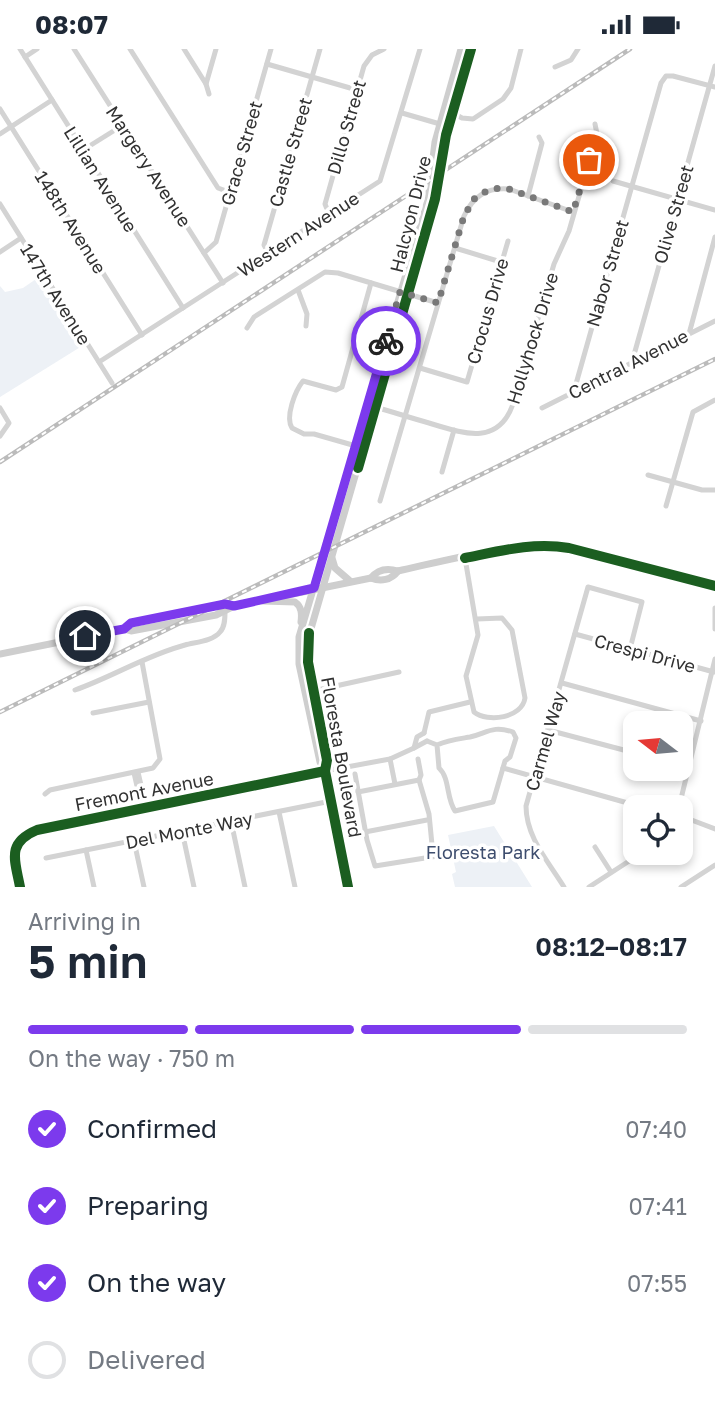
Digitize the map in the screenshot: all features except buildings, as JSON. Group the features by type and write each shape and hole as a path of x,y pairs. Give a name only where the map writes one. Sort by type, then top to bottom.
{"main road":[{"name":"Halcyon Drive","path":"318,587 332,556 375,407 428,199 440,124 458,50"},
{"name":"Halcyon Drive","path":"318,587 356,446 404,293 425,236 435,199 443,146 470,51"},
{"path":"421,222 425,236"},
{"path":"0,654 124,629 131,631 318,587 371,578 377,581 393,578 398,571 515,548 550,545 575,549 715,586"},
{"path":"332,556 335,568 350,582"},
{"name":"Floresta Boulevard","path":"318,587 299,637 299,664 320,762 325,771 348,887"},
{"name":"Floresta Boulevard","path":"318,587 308,639 308,662 327,761 325,771"},
{"path":"256,601 295,602 299,605 302,618 299,637"},
{"name":"Fremont Avenue","path":"20,887 13,855 16,845 25,835 37,830 325,771"}],"street":[{"name":"Lillian Avenue","path":"20,49 183,308"},
{"path":"25,57 37,49"},
{"name":"Margery Avenue","path":"74,49 223,283"},
{"path":"130,49 218,188 229,192"},
{"path":"184,49 206,84 209,95"},
{"path":"206,84 216,49"},
{"name":"Grace Street","path":"204,253 216,242 271,49"},
{"name":"Castle Street","path":"269,254 264,245 320,49"},
{"name":"Dillo Street","path":"329,214 325,204 367,60 384,49"},
{"name":"Western Avenue","path":"99,362 380,181 420,49"},
{"path":"453,113 463,118 478,117 503,99 510,88 521,49"},
{"path":"555,67 571,60 578,49"},
{"path":"458,50 470,51"},
{"path":"267,64 357,90"},
{"name":"Olive Street","path":"632,362 712,87 715,66"},
{"name":"Nabor Street","path":"575,391 661,83 666,76 673,76 712,87"},
{"path":"0,134 52,100"},
{"name":"148th Avenue","path":"0,109 142,335"},
{"path":"402,113 440,124"},
{"name":"Hollyhock Drive","path":"375,407 469,434 484,433 501,424 510,411 554,264 566,239 597,134 595,124"},
{"path":"83,150 122,125"},
{"path":"528,196 542,143 539,137"},
{"path":"613,181 715,210"},
{"path":"380,501 464,216 474,199 482,193 499,188 509,189 573,212"},
{"name":"147th Avenue","path":"0,204 111,383"},
{"path":"689,334 715,237"},
{"path":"0,252 21,239"},
{"name":"Crocus Drive","path":"420,367 467,381 508,241"},
{"path":"455,249 501,262"},
{"path":"247,328 254,317 325,272 338,273 438,303"},
{"path":"356,446 314,434 304,434 292,428 289,419 297,390 303,381 336,390 342,387 371,283"},
{"path":"298,289 307,314 306,326"},
{"name":"Central Avenue","path":"542,408 715,321"},
{"path":"667,506 693,412 715,400"},
{"path":"0,408 9,423 0,436"},
{"path":"442,472 454,430"},
{"path":"648,475 702,490 715,490"},
{"path":"465,558 478,635 466,675 470,702 474,712 487,719 520,711 525,698 512,630 502,618 477,619"},
{"name":"Carmel Way","path":"564,887 530,834 526,806 588,587 642,603 629,649"},
{"path":"75,690 102,681 169,649 209,639 220,633 224,627 222,608"},
{"path":"715,608 715,629"},
{"name":"Crespi Drive","path":"575,634 714,672"},
{"path":"693,743 714,672 715,659"},
{"path":"48,792 153,768 160,759 142,662"},
{"path":"313,691 399,672"},
{"path":"562,683 701,721"},
{"path":"93,713 149,702"},
{"path":"437,745 439,768 444,772 451,805 455,811 494,803 505,761 510,758 516,738 513,732 501,727 437,745 427,741 424,733 429,712 470,702"},
{"path":"548,730 623,750"},
{"path":"414,748 417,737 424,733"},
{"name":"Fremont Avenue","path":"325,771 390,759 426,744 427,741"},
{"path":"418,758 421,775 419,780 429,814 433,855"},
{"path":"390,759 395,783"},
{"path":"503,768 623,802"},
{"path":"136,772 144,808"},
{"path":"355,774 374,866 450,854"},
{"path":"358,792 419,780"},
{"name":"Del Monte Way","path":"46,858 331,801"},
{"path":"279,812 295,887"},
{"path":"365,832 428,820"},
{"path":"231,821 245,887"},
{"path":"693,821 715,829"},
{"path":"182,831 194,887"},
{"path":"134,841 144,887"},
{"path":"595,847 611,872"},
{"path":"86,850 94,887"},
{"path":"589,887 623,864"},
{"path":"681,887 715,865"}],"green space":[{"path":"39,277 82,346 0,397 0,286 5,292 23,288"},
{"name":"Floresta Park","path":"494,826 532,887 455,887 452,874 456,872 448,835"}],"railway":[{"path":"0,462 630,49"},
{"path":"0,712 715,359"}],"cycle path":[{"path":"358,468 435,199 446,135 471,49"},
{"path":"465,558 517,548 556,546 715,586"},
{"path":"309,633 308,662 327,760 325,771 348,887"},
{"path":"20,887 15,853 21,841 37,830 325,771"}],"way so far":[{"path":"386,341 400,292 438,303 464,216 474,199 489,190 509,189 573,212 589,160"}],"route":[{"path":"85,636 124,629 131,623 225,604 234,606 314,588 386,341"}]}
